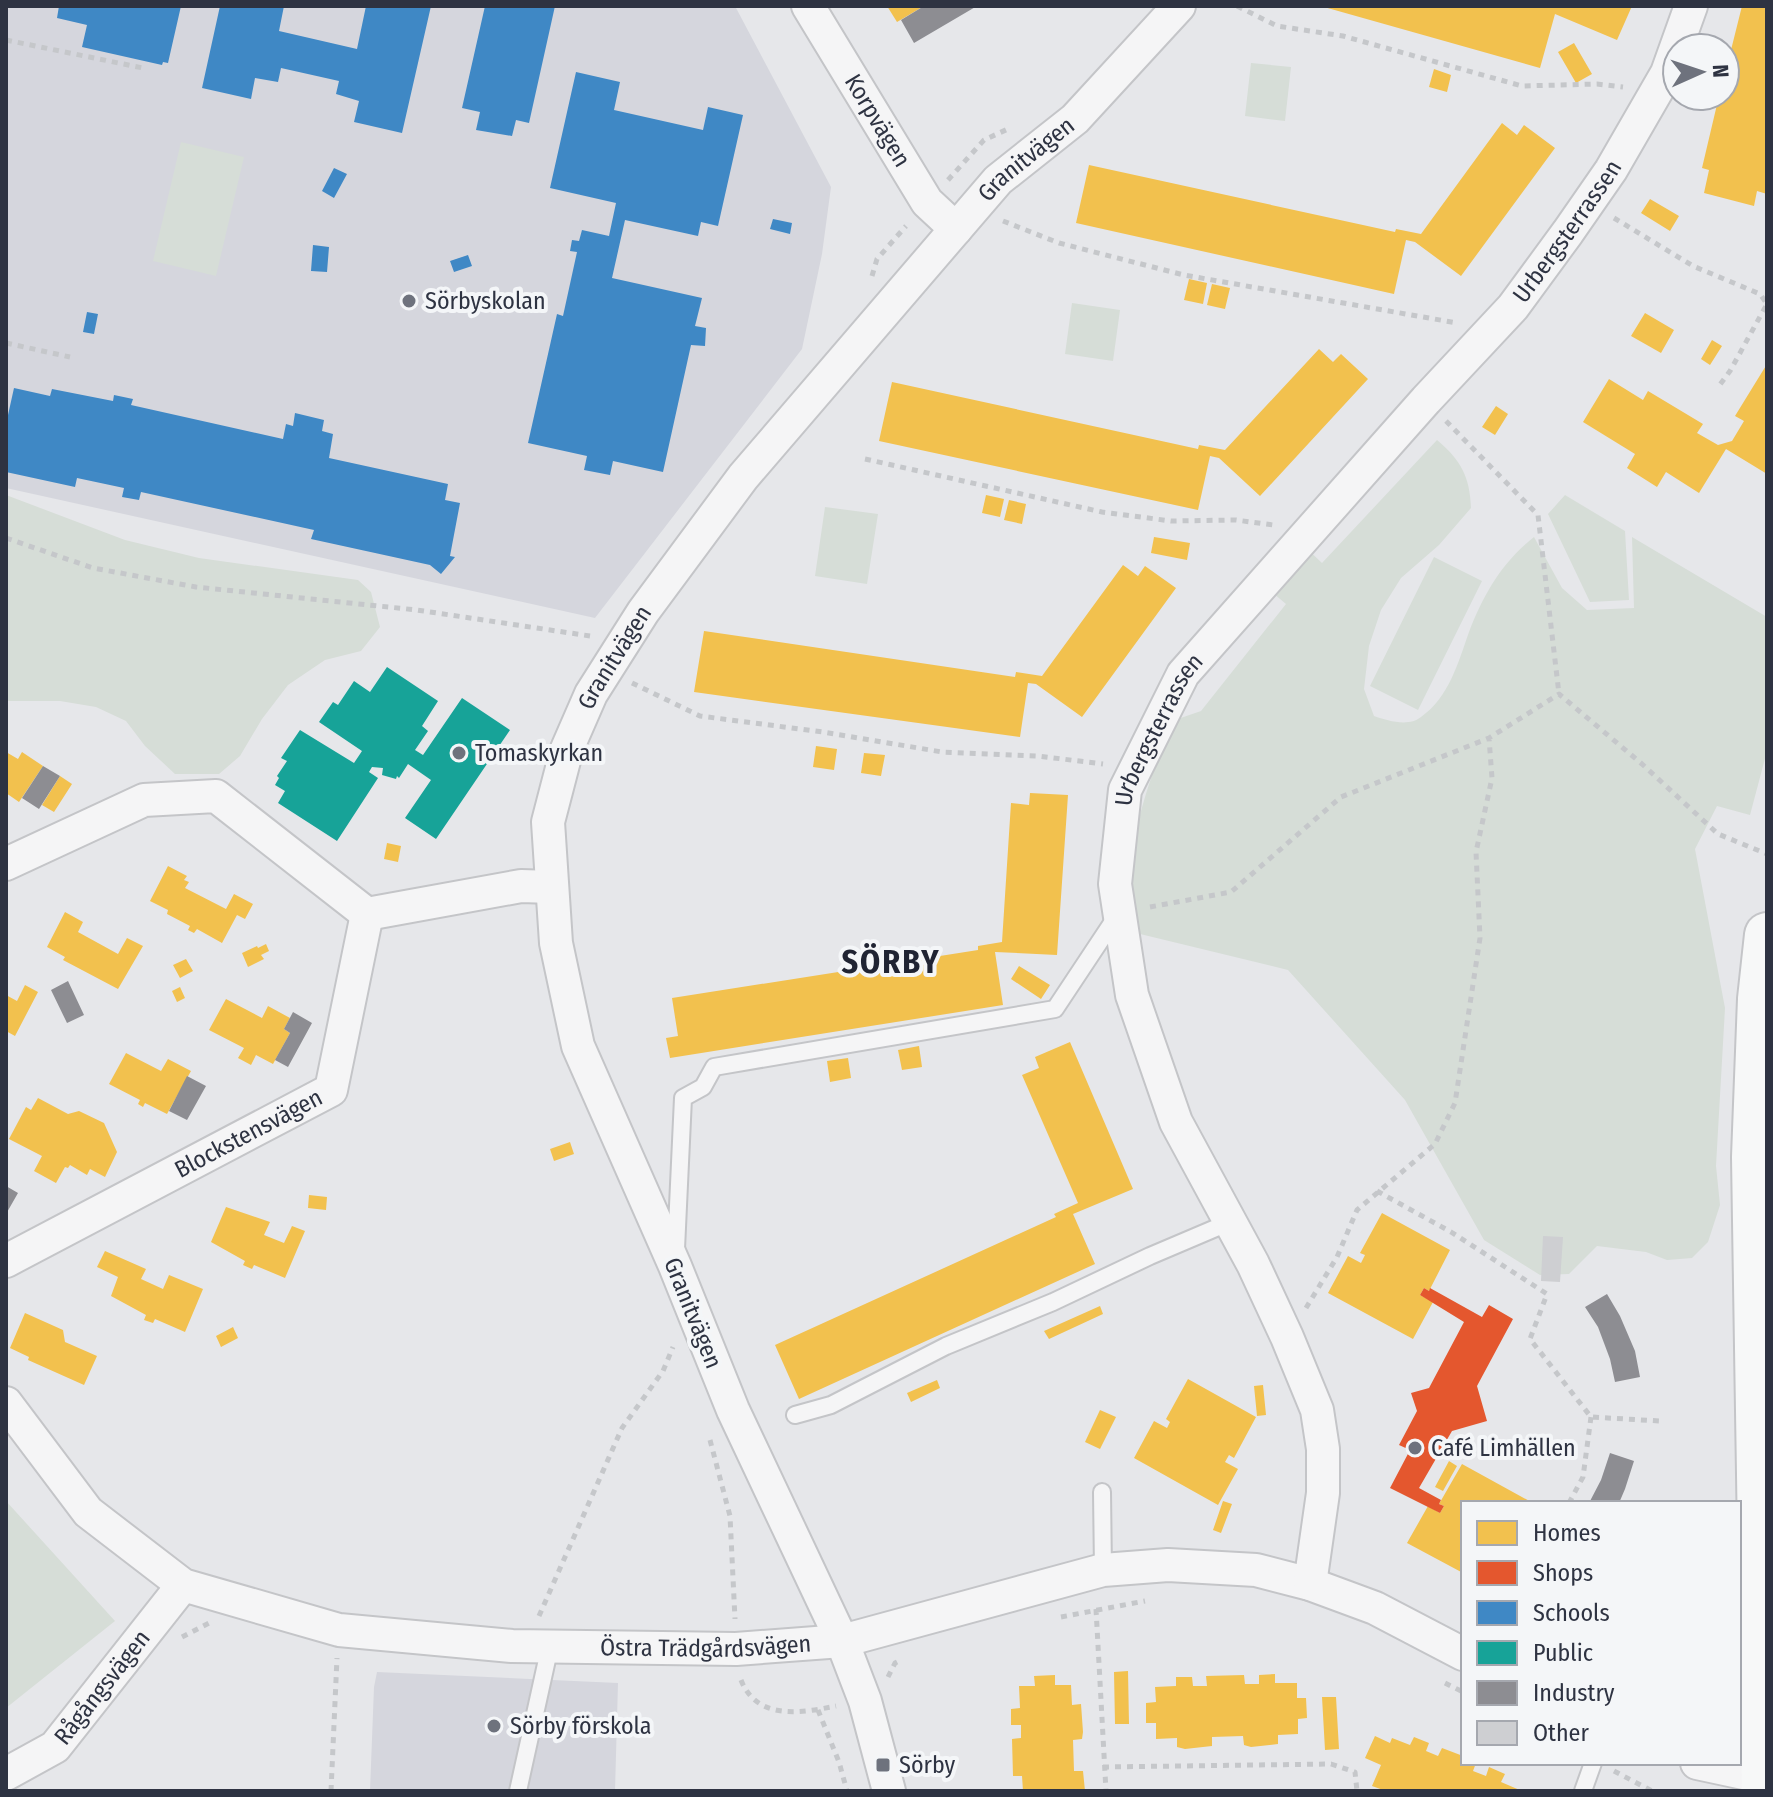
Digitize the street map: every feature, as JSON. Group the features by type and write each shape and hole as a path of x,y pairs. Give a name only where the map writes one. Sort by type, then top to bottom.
{"main road":[{"path":"1765,1782 1754,1157 1760,999 1767,935"}],"street":[{"name":"Korpvägen","path":"808,6 927,202 964,219"},
{"name":"Granitvägen","path":"842,1641 733,1410 675,1266 578,1046 556,943 548,822 567,749 591,694 643,612 743,477 998,180 1075,119 1179,6"},
{"name":"Urbergsterrassen","path":"1310,1584 1323,1493 1323,1449 1317,1410 1287,1337 1176,1122 1132,995 1115,884 1125,790 1183,674 1426,400 1513,307 1616,161 1667,73 1691,6"},
{"path":"6,864 144,800 216,796 367,914 521,886 552,887"},
{"name":"Blockstensvägen","path":"6,1261 331,1090 367,914"},
{"name":"Östra Trädgårdsvägen","path":"6,1403 88,1512 183,1585 339,1630 512,1646 736,1649 842,1641 1103,1570 1168,1565 1256,1570 1310,1584 1375,1608 1461,1653"},
{"name":"Rågångsvägen","path":"6,1774 55,1747 183,1585"},
{"path":"842,1641 865,1701 889,1791"},
{"path":"1704,1765 1765,1782"}],"lane":[{"path":"675,1266 683,1098 703,1087 714,1067 1055,1009 1119,913"},
{"path":"795,1415 831,1405 946,1346 1053,1302 1230,1222"},
{"path":"1102,1492 1103,1570"},
{"path":"518,1791 550,1646"},
{"path":"1583,1791 1592,1765"}],"path":[{"path":"1237,6 1277,26 1343,36 1522,86 1597,84 1656,91"},
{"path":"6,40 143,68"},
{"path":"869,286 877,259 984,140 1019,123"},
{"path":"1589,201 1681,259 1760,294 1767,304 1719,386"},
{"path":"964,219 1184,275 1396,314 1494,328"},
{"path":"6,343 70,357"},
{"path":"1426,400 1538,515 1559,694 1718,834 1767,854"},
{"path":"865,459 1102,512 1171,521 1236,520 1310,531"},
{"path":"6,538 93,568 196,587 417,610 590,636"},
{"path":"583,648 599,627"},
{"path":"606,670 700,716 942,752 1038,756 1136,768"},
{"path":"1119,913 1231,892 1341,797 1489,738 1559,694"},
{"path":"1287,1337 1299,1323 1337,1257 1357,1210 1435,1144 1455,1103 1480,938 1476,852 1492,778 1489,738"},
{"path":"1377,1191 1451,1232 1547,1294 1530,1339 1591,1417 1583,1477 1570,1501"},
{"path":"512,1646 541,1613 622,1428 663,1371 681,1328 687,1296"},
{"path":"1591,1417 1660,1421"},
{"path":"709,1435 730,1516 737,1672 745,1690 757,1702 775,1711 794,1714 886,1697 889,1674 895,1663 906,1657"},
{"path":"1053,1619 1158,1599"},
{"path":"1096,1609 1106,1791"},
{"path":"175,1641 215,1620"},
{"path":"331,1791 339,1630"},
{"path":"1436,1678 1461,1691"},
{"path":"818,1710 847,1791"},
{"path":"1103,1767 1331,1764 1355,1772 1357,1791"},
{"path":"1612,1770 1652,1791"}],"shaded area":[{"name":"Sörbyskolan","path":"10,6 735,6 831,187 822,254 802,349 595,618 6,488 6,11"},
{"path":"1251,63 1291,67 1285,121 1245,116"},
{"path":"181,142 244,157 216,276 153,261"},
{"path":"1072,303 1120,310 1113,361 1065,354"},
{"path":"1437,440 1463,470 1471,508 1439,545 1401,578 1381,610 1369,646 1364,689 1374,716 1411,722 1431,709 1451,679 1487,592 1512,557 1534,537 1562,588 1587,610 1634,608 1632,537 1767,617 1767,751 1750,815 1717,806 1695,849 1725,1008 1716,1166 1720,1205 1708,1242 1692,1258 1667,1260 1646,1252 1597,1246 1569,1274 1540,1275 1484,1240 1405,1100 1288,970 1136,933 1129,902 1132,852 1149,785 1172,721 1201,711 1286,604 1267,588 1302,544 1322,563"},
{"path":"6,495 125,540 199,558 358,580 371,592 380,627 361,651 325,660 288,685 262,719 240,756 219,774 175,774 145,746 126,721 96,707 60,701 6,701"},
{"path":"1565,495 1625,531 1629,600 1590,602 1548,514"},
{"path":"825,507 878,514 867,584 815,576"},
{"path":"1434,557 1482,581 1418,710 1370,686"},
{"path":"6,1501 115,1621 6,1708"},
{"name":"Sörby förskola","path":"377,1672 618,1683 615,1791 370,1791"}],"building: Homes":[{"path":"887,6 924,6 897,22"},
{"path":"1632,6 1617,40 1555,14 1540,68 1324,7"},
{"path":"1742,6 1767,6 1767,194 1757,191 1754,206 1704,193 1709,170 1702,168 1715,112 1741,112 1741,32 1736,32"},
{"path":"1574,43 1592,74 1576,83 1558,52"},
{"path":"1434,69 1451,75 1447,92 1429,87"},
{"path":"1502,123 1517,135 1524,125 1555,148 1461,276 1415,242 1406,240 1394,294 1076,223 1089,165 1395,232 1396,229 1421,234"},
{"path":"1650,199 1679,216 1670,231 1641,213"},
{"path":"1189,279 1207,283 1203,304 1184,300"},
{"path":"1212,284 1230,288 1225,309 1207,305"},
{"path":"1645,313 1674,330 1661,353 1631,336"},
{"path":"1712,340 1722,346 1710,365 1701,359"},
{"path":"1319,349 1333,362 1341,354 1368,379 1260,496 1219,458 1210,456 1198,510 879,441 892,382 1198,449 1199,445 1225,450"},
{"path":"1767,364 1767,474 1726,449 1699,493 1666,472 1657,487 1627,468 1635,454 1583,422 1609,379 1643,400 1648,391 1703,424 1697,433 1718,445 1732,441 1744,421 1735,416"},
{"path":"1496,406 1508,414 1495,435 1482,427"},
{"path":"986,495 1004,499 1000,517 982,513"},
{"path":"1009,500 1026,504 1022,524 1004,520"},
{"path":"1154,537 1190,543 1187,560 1151,553"},
{"path":"1123,565 1138,576 1145,566 1176,588 1082,717 1036,684 1028,683 1020,737 694,692 704,631 1015,677 1016,672 1042,676"},
{"path":"816,746 837,749 834,770 813,767"},
{"path":"6,752 18,759 22,752 43,766 19,802 6,793"},
{"path":"864,753 885,755 881,776 861,773"},
{"path":"60,776 72,784 54,812 42,805"},
{"path":"1030,793 1068,795 1057,955 995,952 1003,1005 670,1058 666,1038 678,1036 672,998 978,950 978,946 1002,942 1011,803 1029,805"},
{"path":"387,843 401,846 398,862 384,859"},
{"path":"168,866 187,876 184,880 189,882 185,888 226,909 234,894 253,904 245,919 237,915 222,943 197,929 194,933 188,930 190,926 150,901"},
{"path":"65,912 83,922 78,932 118,954 127,938 143,946 118,989 63,960 65,957 47,947"},
{"path":"266,944 269,951 261,955 264,959 248,967 242,953"},
{"path":"186,959 193,971 180,978 173,965"},
{"path":"1019,966 1050,985 1041,999 1011,979"},
{"path":"25,985 38,992 15,1036 6,1031 6,995 17,1001"},
{"path":"180,987 185,998 177,1002 172,991"},
{"path":"226,999 262,1018 268,1006 290,1018 284,1029 290,1033 273,1064 256,1055 251,1065 238,1058 244,1048 209,1030"},
{"path":"1070,1042 1133,1189 1073,1214 1095,1264 799,1399 775,1345 1056,1217 1054,1214 1078,1203 1022,1075 1039,1068 1035,1057"},
{"path":"919,1046 922,1067 902,1070 898,1050"},
{"path":"126,1053 161,1071 168,1059 191,1071 167,1114 145,1103 143,1107 138,1104 140,1100 109,1084"},
{"path":"848,1058 851,1078 830,1082 827,1061"},
{"path":"38,1098 68,1114 79,1111 104,1123 117,1152 105,1177 90,1169 87,1175 70,1165 65,1167 56,1183 34,1171 42,1156 9,1139 26,1107 31,1110"},
{"path":"570,1142 574,1154 554,1161 550,1149"},
{"path":"309,1195 327,1197 326,1210 308,1208"},
{"path":"226,1207 270,1222 264,1235 284,1243 292,1226 305,1231 285,1278 254,1265 252,1269 243,1265 245,1261 211,1242"},
{"path":"1382,1213 1450,1250 1429,1291 1424,1288 1420,1295 1433,1302 1413,1339 1328,1293 1348,1256 1361,1263 1365,1255 1360,1253"},
{"path":"105,1251 146,1269 141,1279 163,1289 169,1275 203,1289 185,1332 155,1319 153,1323 144,1320 146,1315 111,1296 118,1277 97,1267"},
{"path":"1100,1306 1103,1314 1049,1339 1044,1331"},
{"path":"25,1313 63,1330 65,1342 97,1356 84,1385 28,1360 29,1357 10,1348"},
{"path":"233,1327 238,1338 221,1347 216,1336"},
{"path":"1188,1379 1256,1417 1234,1458 1229,1455 1225,1462 1238,1469 1218,1505 1134,1458 1154,1421 1167,1428 1170,1422 1166,1419"},
{"path":"937,1380 940,1388 911,1402 907,1393"},
{"path":"1263,1385 1266,1415 1257,1416 1254,1386"},
{"path":"1100,1410 1116,1417 1100,1449 1085,1442"},
{"path":"1449,1461 1457,1466 1443,1491 1435,1487"},
{"path":"1462,1464 1529,1501 1461,1501 1461,1572 1407,1543 1428,1506 1440,1513 1444,1506 1439,1504"},
{"path":"1223,1501 1232,1504 1221,1533 1213,1530"},
{"path":"1128,1671 1129,1724 1115,1724 1114,1672"},
{"path":"1275,1674 1275,1683 1297,1683 1297,1698 1306,1698 1307,1718 1298,1719 1298,1734 1278,1735 1278,1744 1251,1747 1244,1745 1243,1736 1212,1737 1212,1746 1185,1749 1177,1747 1177,1738 1156,1739 1156,1723 1146,1723 1146,1703 1156,1702 1155,1687 1176,1686 1176,1677 1192,1677 1193,1686 1207,1686 1206,1676 1244,1675 1245,1684 1259,1684 1259,1675"},
{"path":"1055,1675 1055,1685 1071,1685 1072,1705 1081,1704 1083,1732 1082,1739 1073,1740 1074,1771 1083,1771 1085,1791 1023,1791 1022,1776 1013,1776 1012,1739 1021,1738 1021,1725 1011,1725 1011,1709 1020,1708 1019,1686 1035,1686 1034,1676"},
{"path":"1322,1697 1336,1697 1339,1749 1325,1750"},
{"path":"1375,1736 1390,1743 1392,1738 1410,1745 1414,1737 1429,1743 1426,1751 1438,1756 1442,1748 1461,1755 1461,1765 1475,1765 1473,1771 1486,1776 1489,1767 1505,1774 1501,1782 1522,1791 1386,1791 1372,1786 1381,1765 1365,1758"}],"building: Shops":[{"path":"1424,1288 1429,1291 1430,1288 1482,1317 1489,1305 1513,1319 1477,1386 1487,1421 1452,1431 1419,1488 1441,1500 1439,1504 1444,1506 1440,1513 1390,1488 1410,1450 1399,1445 1417,1411 1411,1393 1429,1388 1464,1322 1420,1295"}],"building: Schools":[{"path":"59,6 181,6 168,63 163,62 162,65 82,47 87,25 57,18"},
{"path":"220,6 284,6 279,31 357,49 366,6 431,6 402,133 354,122 359,101 336,94 339,81 281,68 278,82 255,78 251,99 202,88"},
{"path":"485,6 555,6 529,123 516,120 512,136 476,130 480,112 462,108"},
{"path":"576,72 620,82 614,110 703,130 708,107 743,115 718,226 701,222 698,236 625,220 612,278 702,298 695,326 706,328 705,346 691,345 663,472 613,461 610,475 584,470 587,456 528,443 557,314 563,316 577,252 570,251 572,240 579,241 582,230 609,236 616,203 550,188"},
{"path":"334,168 347,174 334,198 322,191"},
{"path":"773,219 792,223 790,234 770,229"},
{"path":"313,245 329,247 327,272 311,271"},
{"path":"468,255 472,266 454,272 450,261"},
{"path":"87,312 98,314 94,334 83,332"},
{"path":"14,388 50,396 52,389 113,401 114,395 133,399 131,405 283,439 286,424 293,426 295,413 324,420 322,431 333,434 329,458 448,484 445,500 460,503 450,556 455,557 441,574 430,565 311,539 314,530 141,492 139,500 122,497 124,488 77,478 75,487 6,472 6,424"}],"building: Public":[{"name":"Tomaskyrkan","path":"387,667 438,701 422,726 428,731 415,750 423,755 462,698 510,730 436,839 405,818 431,780 408,764 396,779 382,775 383,768 372,767 369,772 378,778 337,841 278,803 285,791 275,785 287,761 281,758 300,730 354,763 362,751 319,722 333,702 338,705 354,681 370,692"}],"building: Industry":[{"path":"924,6 977,6 914,43 901,20"},
{"path":"43,766 60,776 39,809 22,798"},
{"path":"68,981 84,1015 67,1023 51,990"},
{"path":"293,1012 312,1023 288,1067 275,1060 290,1033 284,1029"},
{"path":"187,1076 206,1086 187,1120 169,1111"},
{"path":"6,1186 18,1193 6,1214"},
{"path":"1607,1294 1635,1351 1640,1377 1615,1382 1598,1327 1585,1307"},
{"path":"1610,1453 1634,1461 1620,1501 1590,1501"}],"building: Other":[{"path":"1543,1236 1563,1237 1560,1282 1541,1281"}],"place":[{"name":"Sörbyskolan","path":"409,301"},
{"name":"Tomaskyrkan","path":"459,753"},
{"name":"Café Limhällen","path":"1415,1448"},
{"name":"Sörby förskola","path":"494,1726"},
{"name":"Sörby","path":"883,1765"}],"district":[{"name":"SÖRBY","path":"891,962"}]}
